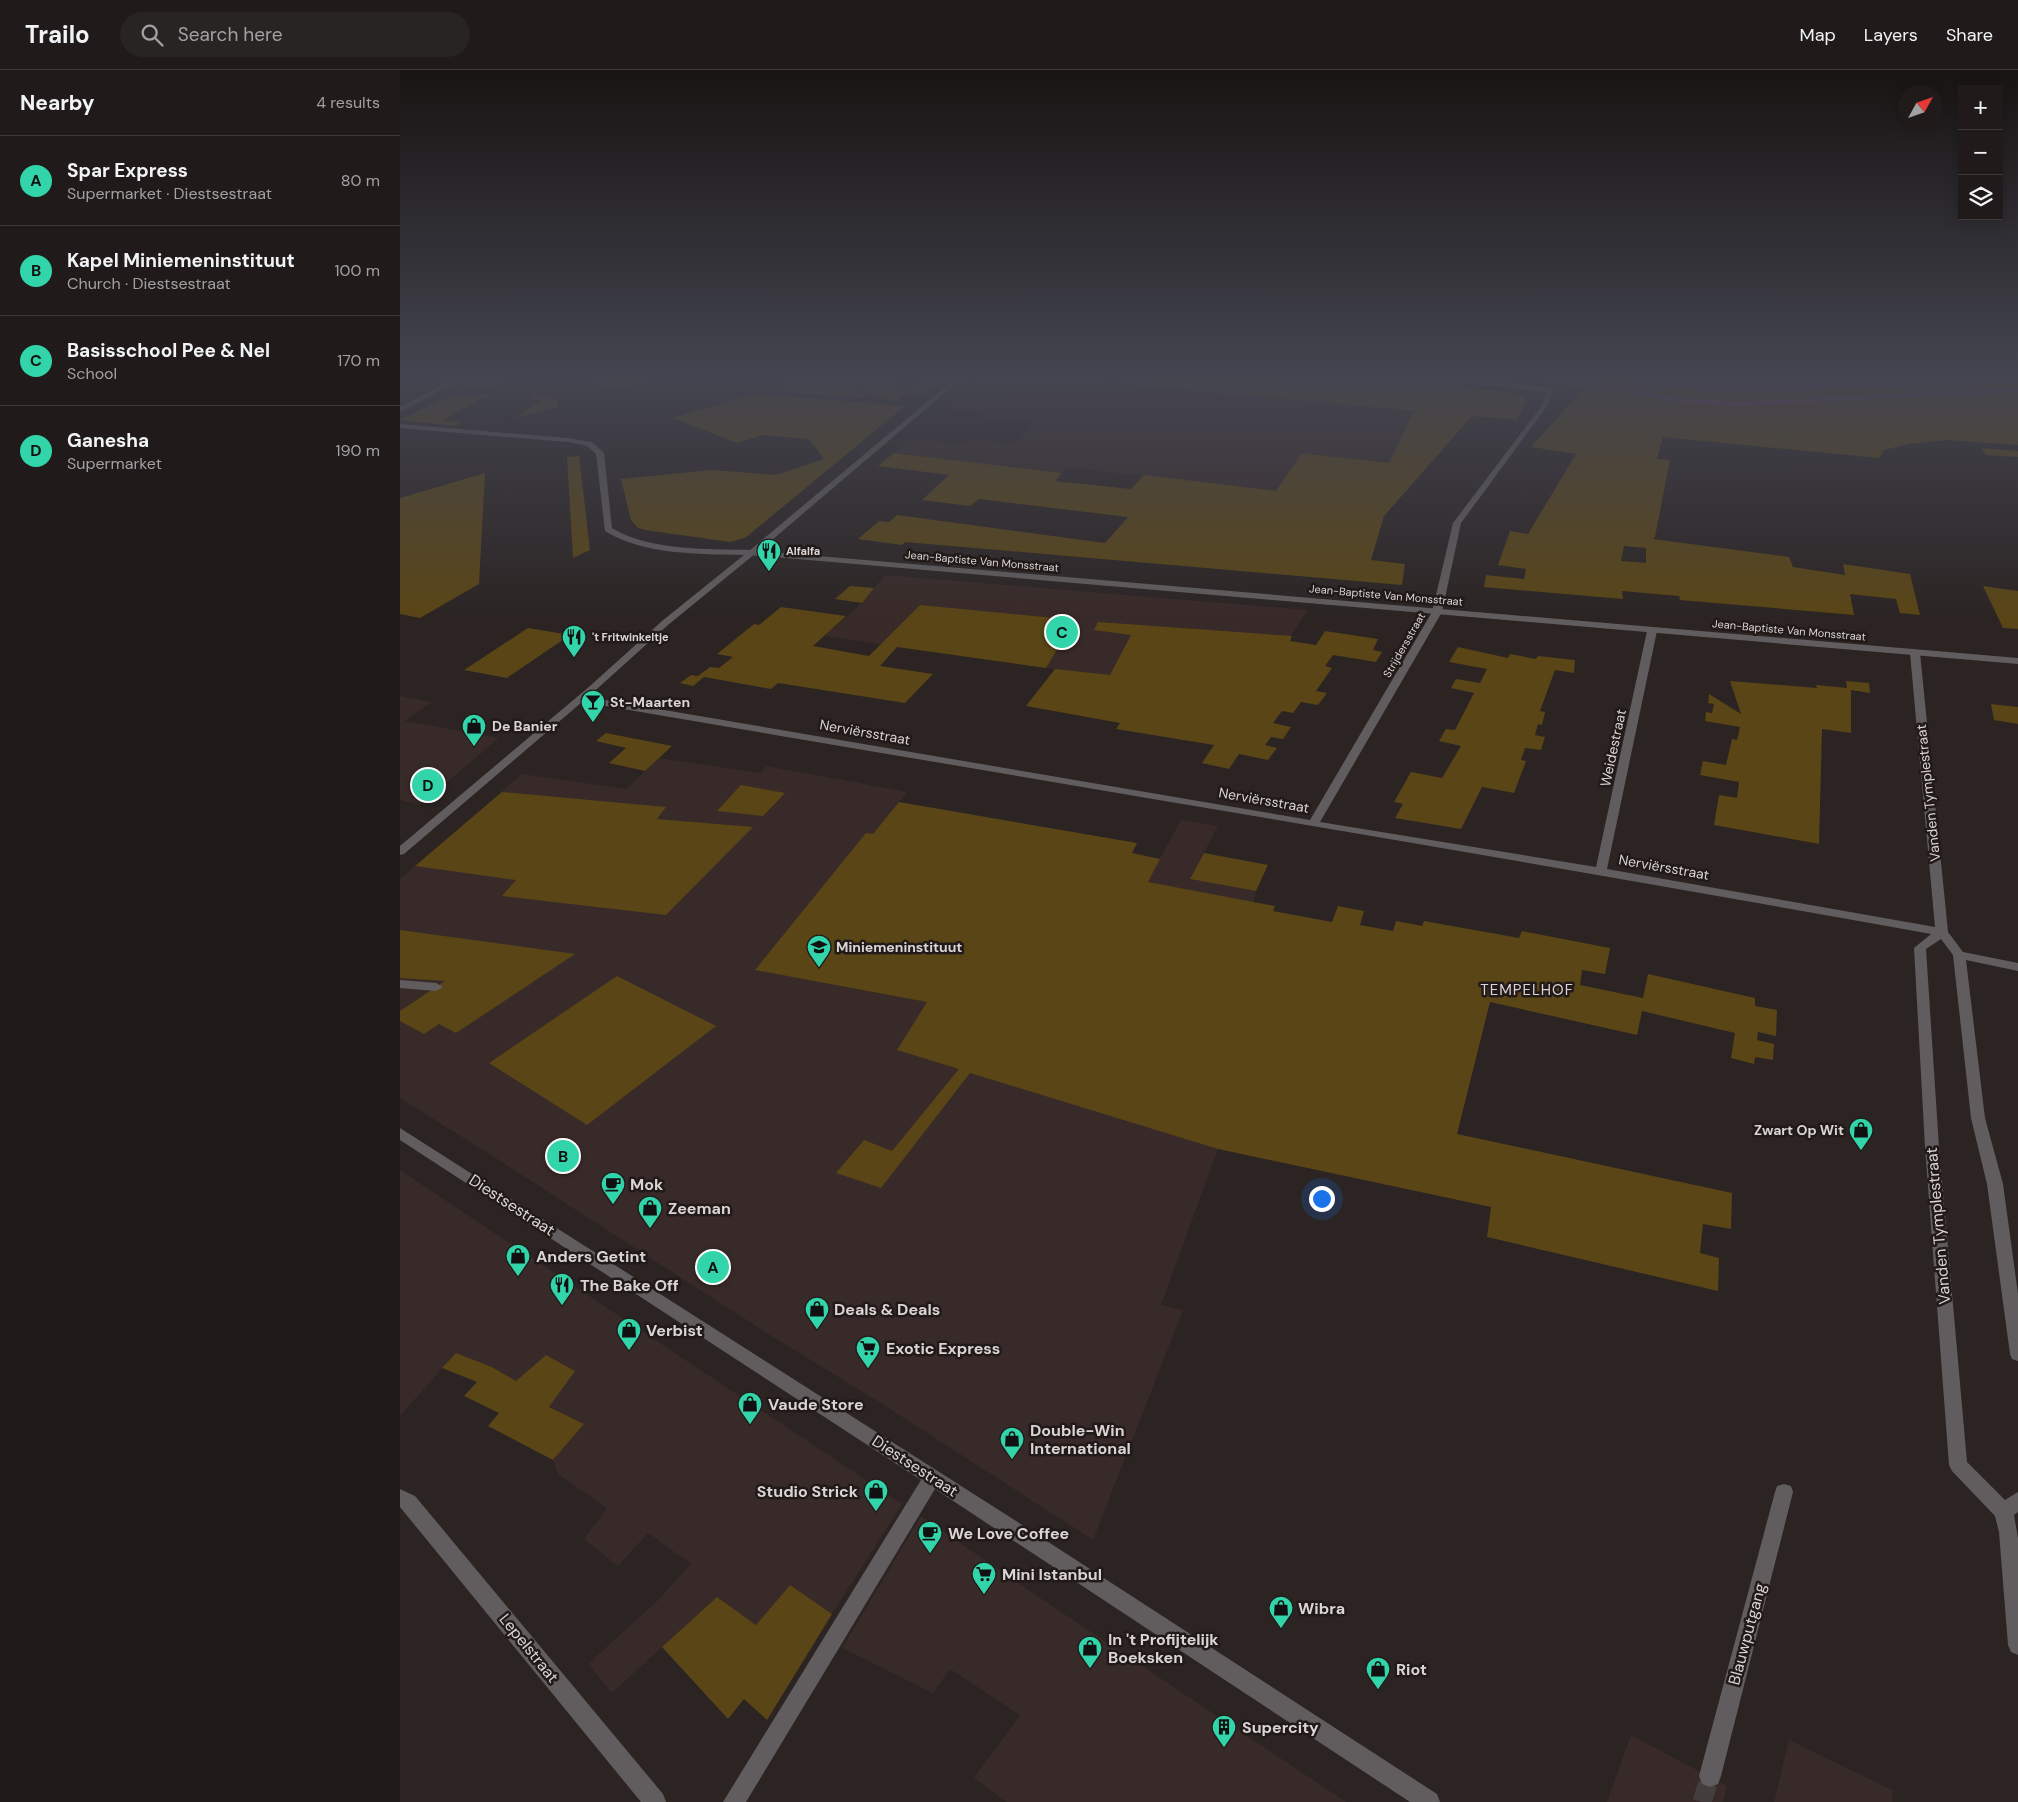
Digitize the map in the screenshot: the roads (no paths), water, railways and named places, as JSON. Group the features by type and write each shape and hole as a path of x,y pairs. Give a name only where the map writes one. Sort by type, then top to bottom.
{"street":[{"name":"Jean-Baptiste Van Monsstraat","path":"600,456 608,530 613,534 634,542 706,551 752,553 2018,661"},
{"path":"400,852 581,699 665,623 867,456"},
{"name":"Strijdersstraat","path":"1313,824 1437,612 1457,523 1507,456"},
{"name":"Weidestraat","path":"1601,871 1652,631"},
{"name":"Vanden Tymplestraat","path":"1914,653 1942,932 1920,948 1932,1147 1958,1465 2011,1506 2008,1532 2018,1645"},
{"name":"Nerviërsstraat","path":"581,699 1313,824 1601,871 1942,932"},
{"path":"1942,932 1959,955 1978,1118 1995,1184 2018,1354"},
{"path":"1959,955 2018,967"},
{"path":"400,984 436,987"},
{"name":"Diestsestraat","path":"400,1133 1429,1802"},
{"path":"734,1802 932,1478"},
{"name":"Blauwputgang","path":"1710,1776 1784,1492"},
{"name":"Lepelstraat","path":"400,1497 408,1502 655,1802"}],"tunnel":[{"path":"1702,1802 1710,1776"}],"place":[{"name":"Alfalfa","path":"769,572"},
{"name":"Basisschool Pee & Nel","path":"1062,632"},
{"name":"'t Fritwinkeltje","path":"574,658"},
{"name":"St-Maarten","path":"593,723"},
{"name":"De Banier","path":"474,747"},
{"name":"Ganesha","path":"428,785"},
{"name":"Miniemeninstituut","path":"819,968"},
{"name":"Zwart Op Wit","path":"1861,1151"},
{"name":"Kapel Miniemeninstituut","path":"563,1156"},
{"name":"Mok","path":"613,1205"},
{"name":"Zeeman","path":"650,1229"},
{"name":"Spar Express","path":"713,1267"},
{"name":"Anders Getint","path":"518,1277"},
{"name":"The Bake Off","path":"562,1306"},
{"name":"Deals & Deals","path":"817,1330"},
{"name":"Verbist","path":"629,1351"},
{"name":"Exotic Express","path":"868,1369"},
{"name":"Vaude Store","path":"750,1425"},
{"name":"Double-Win International","path":"1012,1460"},
{"name":"Studio Strick","path":"876,1512"},
{"name":"We Love Coffee","path":"930,1554"},
{"name":"Mini Istanbul","path":"984,1595"},
{"name":"Wibra","path":"1281,1629"},
{"name":"In 't Profijtelijk Boeksken","path":"1090,1669"},
{"name":"Riot","path":"1378,1690"},
{"name":"Supercity","path":"1224,1748"}],"district":[{"name":"TEMPELHOF","path":"1527,990"}]}
